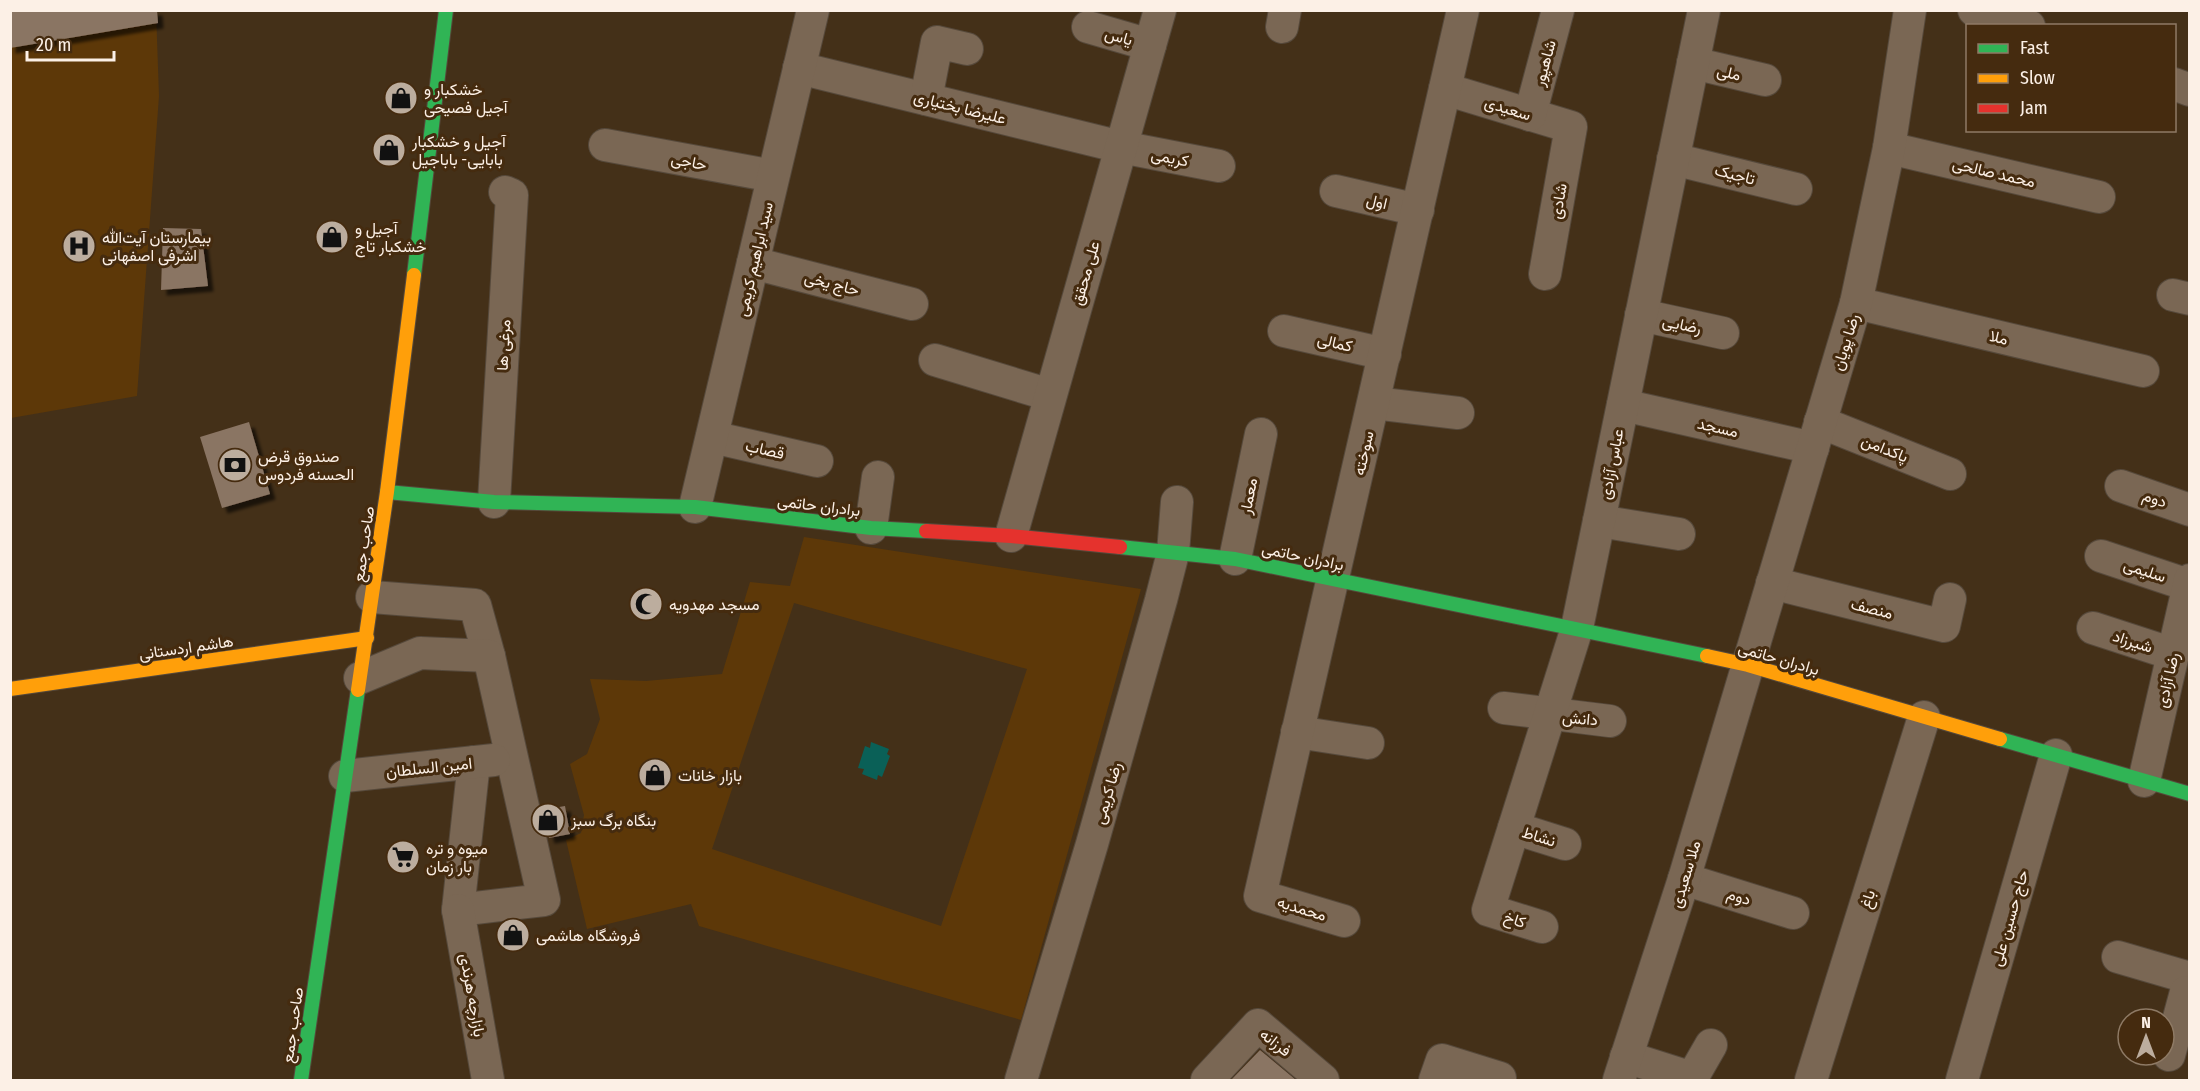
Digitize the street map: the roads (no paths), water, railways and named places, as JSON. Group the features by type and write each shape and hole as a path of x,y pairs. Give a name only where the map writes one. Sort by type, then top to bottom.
{"street":[{"name":"صاحب جمع","path":"301,1080 387,492 446,10"},
{"name":"سید ابراهیم کریمی","path":"695,507 813,10"},
{"name":"علی محقق","path":"1011,537 1160,10"},
{"name":"سوخته","path":"1260,896 1463,10"},
{"name":"شاهپور","path":"1530,115 1558,10"},
{"name":"عباس آزادی","path":"1488,910 1577,628 1704,10"},
{"name":"رضا پویان","path":"1748,665 1856,303 1889,148 1910,10"},
{"path":"1974,10 2022,24"},
{"name":"یاس","path":"1088,27 1150,45"},
{"path":"926,99 937,42 967,49"},
{"name":"ملی","path":"1693,63 1765,80"},
{"name":"علیرضا بختیاری","path":"799,68 1121,147"},
{"path":"2176,84 2190,90"},
{"name":"سعیدی","path":"1445,89 1571,127"},
{"name":"شادی","path":"1545,274 1571,127"},
{"name":"حاجی","path":"605,145 773,176"},
{"name":"کریمی","path":"1121,147 1219,166"},
{"name":"محمد صالحی","path":"1889,148 2099,197"},
{"name":"تاجیک","path":"1673,159 1796,189"},
{"name":"اول","path":"1336,191 1418,210"},
{"name":"مرغی ها","path":"494,502 512,195 505,192"},
{"name":"حاج یخی","path":"753,263 912,304"},
{"name":"ملا","path":"1856,303 2143,371"},
{"name":"رضایی","path":"1641,315 1723,333"},
{"name":"کمالی","path":"1284,331 1385,354"},
{"path":"935,360 1050,395"},
{"path":"1374,403 1458,413"},
{"name":"مسجد","path":"1623,405 1816,435"},
{"name":"معمار","path":"1235,559 1261,434"},
{"name":"پاکدامن","path":"1816,435 1950,474"},
{"name":"قصاب","path":"712,437 817,461"},
{"path":"871,528 878,477"},
{"name":"دوم","path":"2121,486 2190,510"},
{"name":"برادران حاتمی","path":"387,492 494,502 695,507 871,528 1011,537 1235,559 1748,665 2190,794"},
{"name":"رضا کریمی","path":"1021,1080 1092,844 1173,553 1177,502"},
{"path":"1599,521 1679,534"},
{"name":"سلیمی","path":"2101,556 2189,582"},
{"name":"رضا آزادی","path":"2144,781 2189,582"},
{"name":"منصف","path":"1772,583 1944,626 1950,599"},
{"path":"372,597 475,605 489,656 544,900 458,910"},
{"name":"شیرزاد","path":"2093,628 2173,654"},
{"name":"هاشم اردستانی","path":"10,689 367,638"},
{"path":"360,678 420,653 489,656"},
{"name":"ملا سعیدی","path":"1622,1069 1684,879 1748,665"},
{"name":"دانش","path":"1504,708 1610,721"},
{"name":"باغ","path":"1811,1080 1923,717"},
{"path":"1297,732 1368,743"},
{"name":"حاج حسین علی","path":"1962,1080 2056,755"},
{"name":"امین السلطان","path":"345,776 512,759"},
{"name":"بازارچه هرندی","path":"474,762 458,910 488,1080"},
{"name":"نشاط","path":"1514,828 1565,844"},
{"name":"دوم","path":"1684,879 1793,913"},
{"name":"محمدیه","path":"1260,896 1344,921"},
{"name":"کاخ","path":"1488,910 1542,927"},
{"path":"2118,957 2189,986 2176,1031"},
{"name":"فرزانه","path":"1207,1080 1258,1025 1323,1080"},
{"path":"1622,1069 1692,1078 1711,1045"},
{"path":"1439,1070 1500,1078"}],"water":[{"path":"871,742 889,749 887,754 890,756 882,777 878,775 877,780 862,774 864,769 858,768 865,746 870,748"}],"place":[{"name":"خشکبار و آجیل فصیحی","path":"401,98"},
{"name":"آجیل و خشکبار بابایی- باباجیل","path":"389,150"},
{"name":"آجیل و خشکبار تاج","path":"332,237"},
{"name":"بیمارستان آیت‌الله اشرفی اصفهانی","path":"79,246"},
{"name":"صندوق قرض الحسنه فردوس","path":"235,465"},
{"name":"مسجد مهدویه","path":"646,604"},
{"name":"بازار خانات","path":"655,775"},
{"name":"بنگاه برگ سبز","path":"548,820"},
{"name":"میوه و تره بار زمان","path":"403,857"},
{"name":"فروشگاه هاشمی","path":"513,935"}]}
